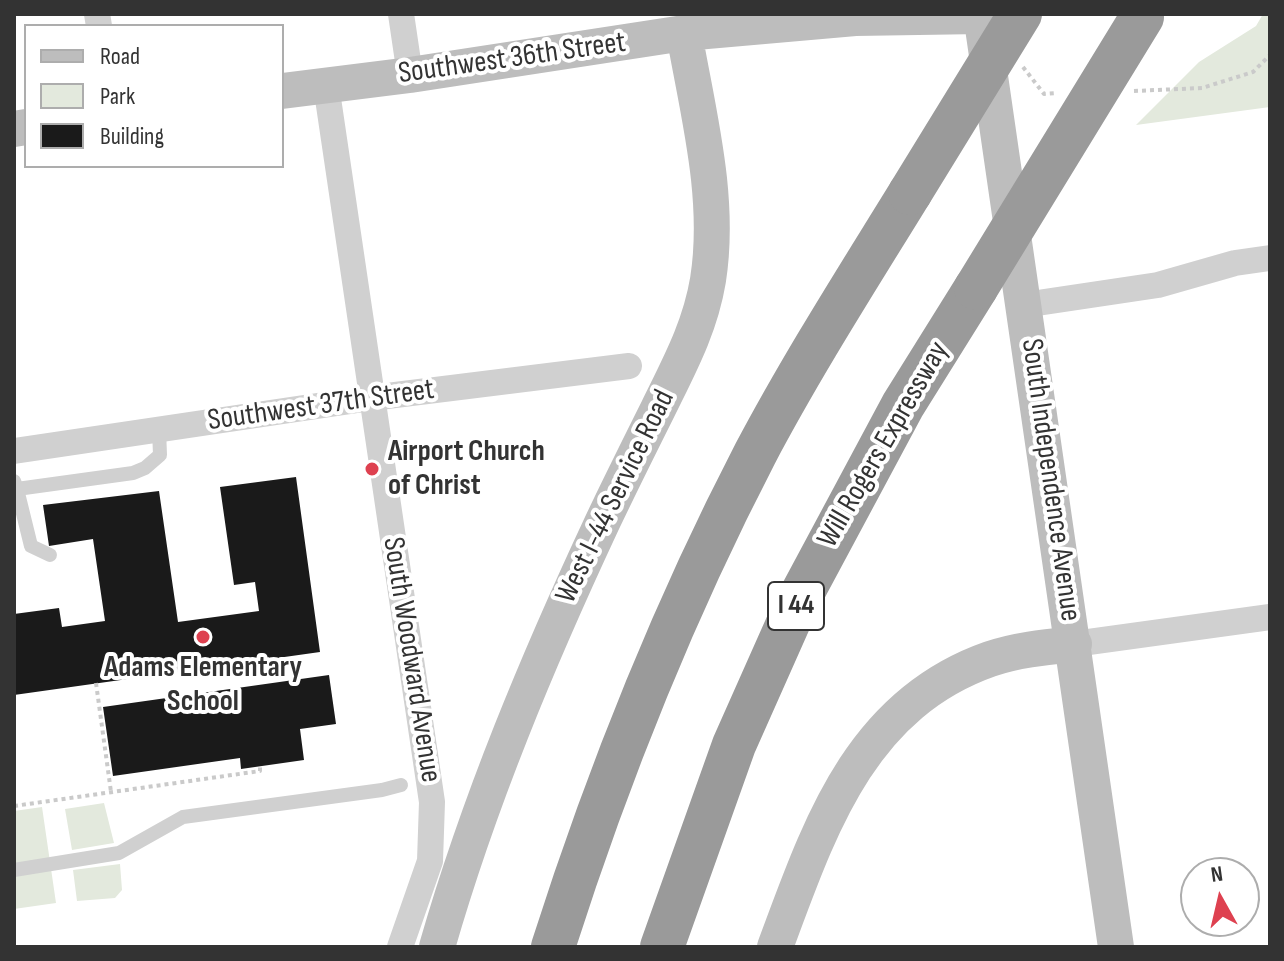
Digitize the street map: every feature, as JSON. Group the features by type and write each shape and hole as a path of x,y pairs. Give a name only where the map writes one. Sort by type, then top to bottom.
{"highway":[{"path":"553,947 586,842 652,674 755,454 910,193 994,15"},
{"name":"Will Rogers Expressway","path":"662,947 734,745 798,601 903,405 1143,15"},
{"path":"529,947 586,842"}],"street":[{"path":"401,14 410,75"},
{"name":"Southwest 36th Street","path":"284,91 410,75 683,24 994,15"},
{"name":"South Independence Avenue","path":"994,15 1024,305 1116,947"},
{"name":"West I-44 Service Road","path":"437,947 514,723 631,462 695,334 708,279 712,226 707,170 683,24"},
{"name":"South Woodward Avenue","path":"326,85 432,802 430,861 400,947"},
{"path":"1024,305 1158,285 1235,263 1270,258"},
{"name":"Southwest 37th Street","path":"14,451 371,398 629,366"},
{"path":"775,947 807,861 836,797 862,755 907,705 959,672 992,658 1270,617"}],"lane":[{"path":"50,555 31,546 16,485 133,473 145,468 160,455 159,429"},
{"path":"14,870 119,853 183,817 401,785"}],"path":[{"path":"96,683 111,792"},
{"path":"14,806 260,771 260,766"}],"green space":[{"path":"1263,14 1270,14 1270,107 1136,125 1199,62 1256,26"},
{"path":"104,803 114,843 72,850 65,809"},
{"path":"42,807 56,903 14,909 14,811"},
{"path":"120,864 122,890 115,898 77,901 73,870"}],"building":[{"path":"296,477 320,652 14,695 14,614 59,608 62,627 105,621 93,539 49,546 43,505 159,491 178,622 259,611 255,582 234,585 220,487"},
{"path":"329,675 336,724 300,729 304,760 241,769 240,758 113,776 103,707"}],"place":[{"name":"Airport Church of Christ","path":"372,469"},
{"name":"Adams Elementary School","path":"203,637"}]}
